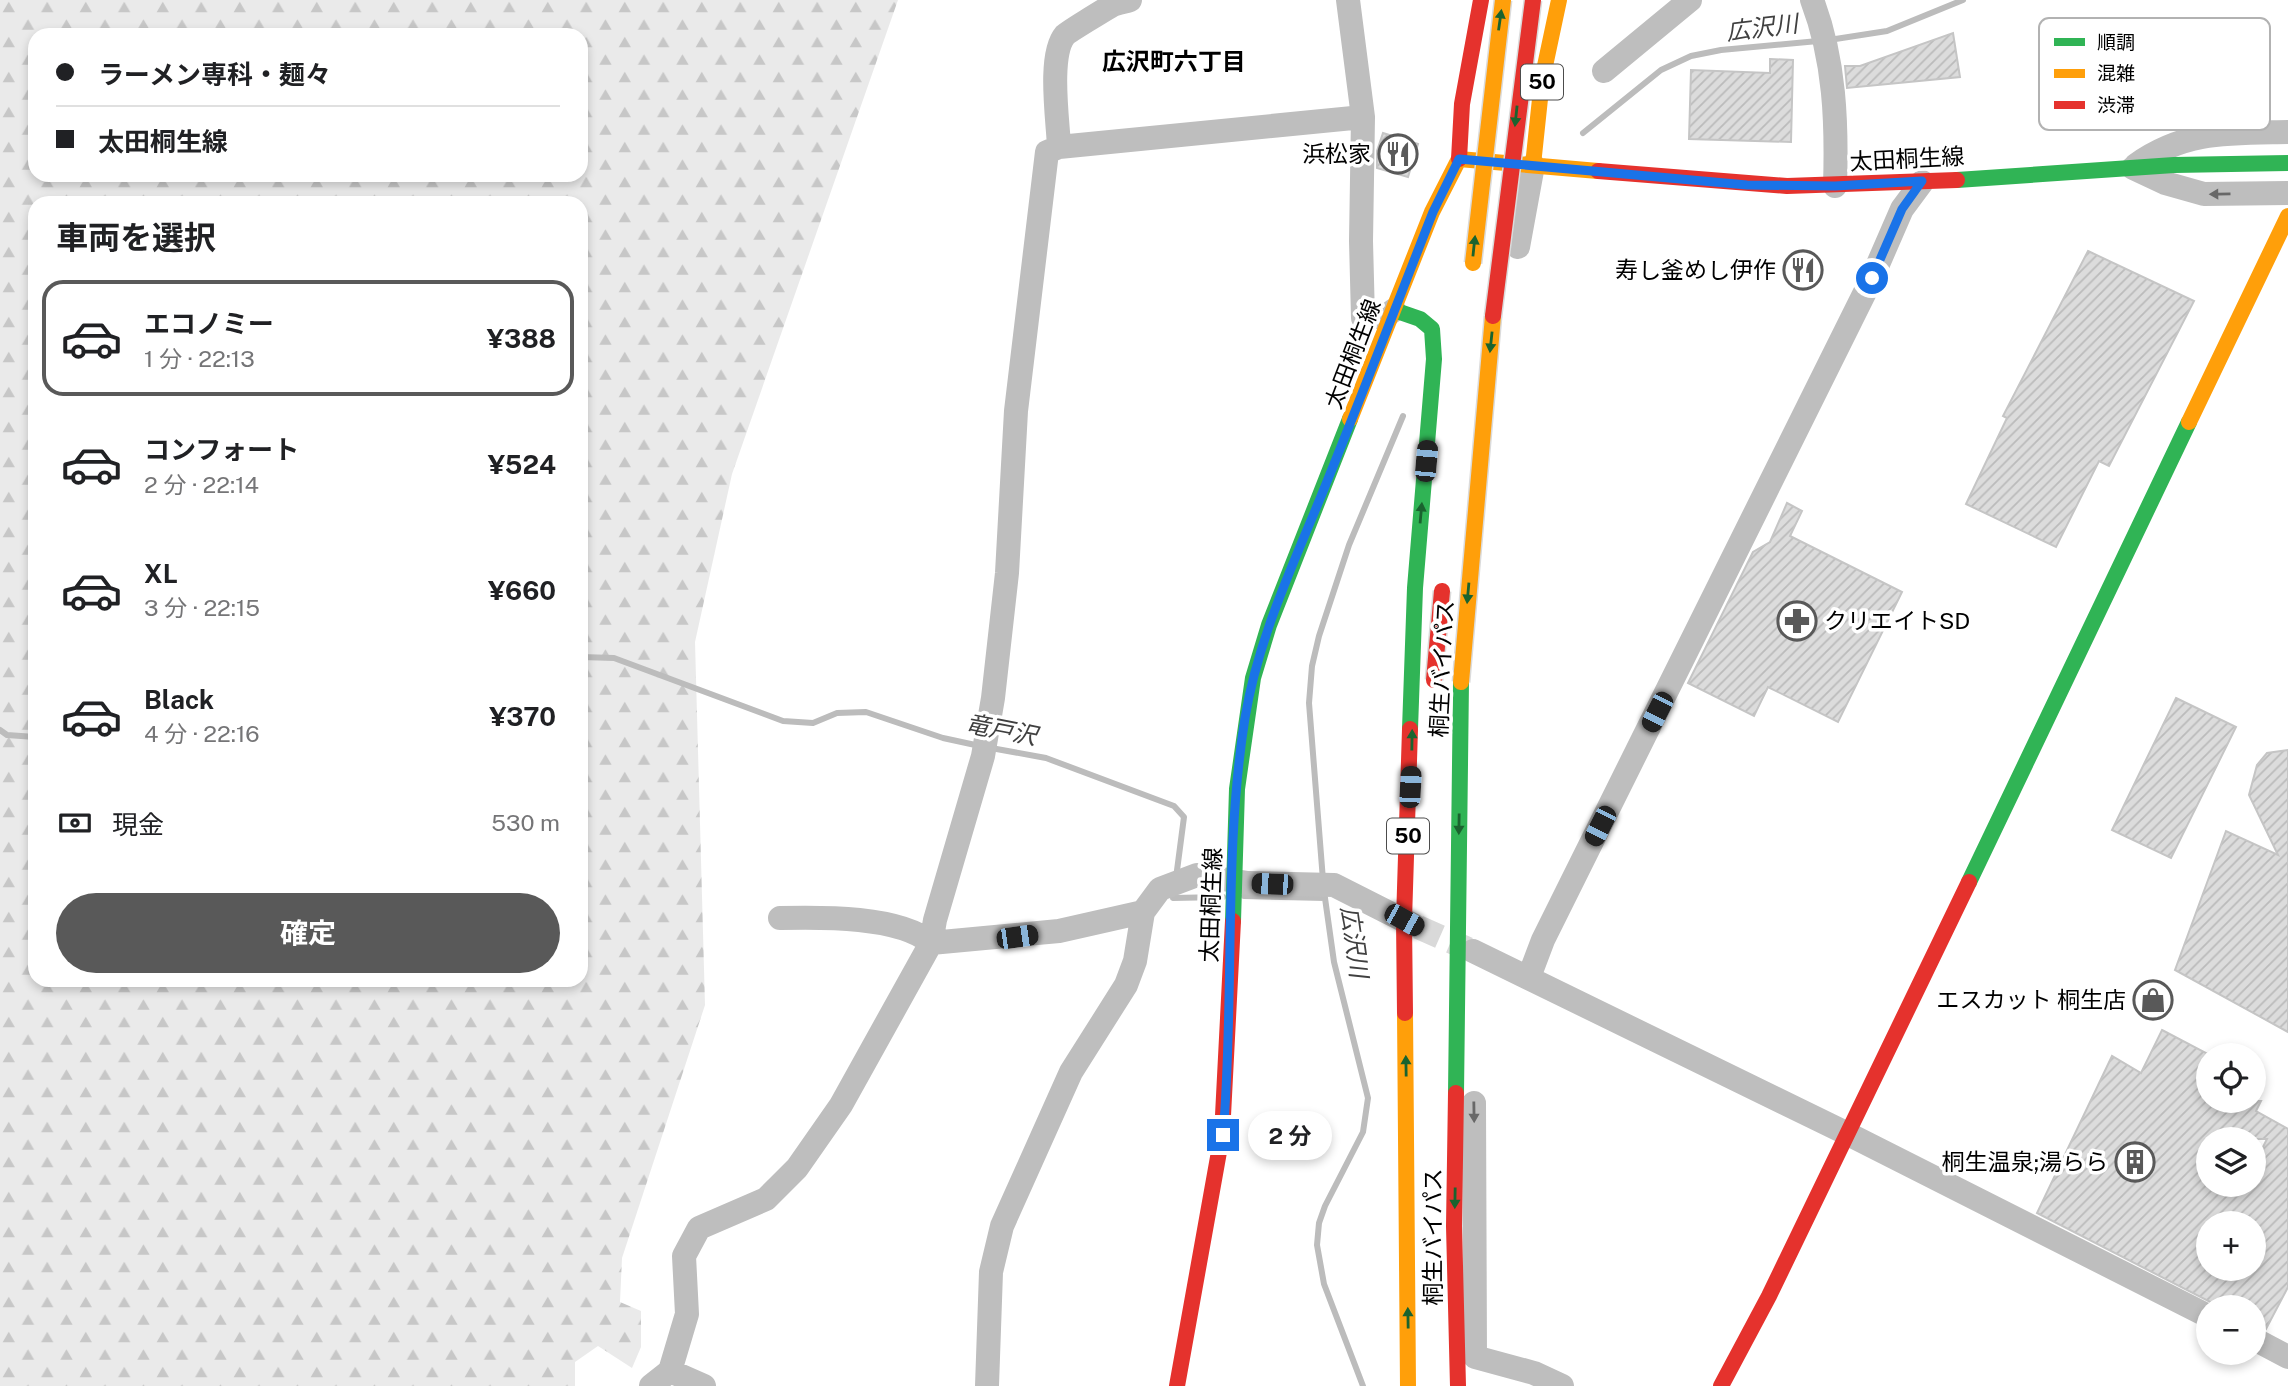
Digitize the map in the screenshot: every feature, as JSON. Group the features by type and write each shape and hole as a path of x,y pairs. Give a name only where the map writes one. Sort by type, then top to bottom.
{"main road":[{"path":"1459,159 1462,104 1482,0"},
{"name":"50","path":"1471,279 1503,0"},
{"name":"桐生バイパス","path":"1458,1386 1454,1226 1461,682 1487,378 1518,92 1533,0"},
{"name":"50","path":"1533,165 1542,80 1559,0"},
{"name":"太田桐生線","path":"1177,1386 1223,1135 1241,754 1260,655 1297,552 1433,212 1459,159 1657,179 1747,185 1835,186 2132,168 2288,163"},
{"path":"1721,1386 1769,1296 1848,1134 2288,216"},
{"name":"50","path":"1394,310 1420,319 1432,329 1434,359 1415,588 1418,925 1408,1386"},
{"name":"桐生バイパス","path":"1434,686 1444,569"},
{"path":"1475,1357 1475,1386"}],"street":[{"path":"1059,147 1056,88 1060,43 1073,29 1097,17 1112,5 1130,0"},
{"path":"1348,0 1363,117 1360,241 1363,318 1386,316 1394,310"},
{"path":"1812,0 1826,41 1834,94 1835,186"},
{"path":"1604,71 1688,1"},
{"path":"704,1386 660,1378 687,1314 684,1256 699,1228 766,1199 797,1168 805,1152 820,1139 841,1105 931,943 935,919 983,756 993,698 1007,573 1016,411 1030,314 1047,152 1059,147 1363,117"},
{"path":"2288,132 2194,136 2152,153 2132,168 2165,183 2204,194 2288,193"},
{"path":"1533,165 1509,308 1488,532 1475,741 1475,1357 1534,1373 1562,1386"},
{"path":"1529,977 1543,940 1872,278 1902,209 1922,181"},
{"path":"987,1386 991,1272 1002,1226 1071,1072 1126,985 1135,961 1143,912 1160,889 1171,882 1197,875 1248,883 1326,885 1418,925"},
{"path":"779,918 824,917 880,925 919,933 931,943 1038,934 1143,912"},
{"path":"1473,951 1848,1134 2196,1310"},
{"path":"2266,1345 2288,1357"}],"green space":[{"path":"0,0 898,0 732,474 695,642 705,1005 622,1258 620,1302 641,1311 641,1347 632,1368 598,1346 575,1362 575,1386 0,1386"}],"building":[{"path":"1953,33 1960,77 1847,88 1845,66 1860,66"},
{"path":"1770,59 1793,60 1791,142 1689,139 1691,70 1770,73"},
{"path":"1383,133 1418,144 1408,177 1377,168 1377,151"},
{"path":"2088,251 2194,301 2109,466 2099,461 2056,547 1966,504 2007,418 2003,416"},
{"path":"1787,503 1802,511 1790,536 1902,592 1838,722 1768,687 1754,716 1688,683 1753,552 1770,542"},
{"path":"2176,698 2236,727 2171,858 2112,830"},
{"path":"2288,750 2288,1032 2175,970 2226,831 2278,855 2249,795 2257,765 2267,753"},
{"name":"桐生温泉;湯らら","path":"2162,1030 2196,1048 2196,1113 2260,1113 2288,1129 2288,1287 2266,1329 2266,1295 2197,1295 2037,1213 2112,1056 2141,1073"}],"waterway":[{"name":"広沢川","path":"1829,40 1887,31 1963,0"},
{"name":"広沢川","path":"1583,133 1661,70 1691,56 1721,50 1818,41"},
{"name":"広沢川","path":"1323,880 1309,703 1312,666 1349,545 1403,416"},
{"name":"竜戸沢","path":"588,657 614,658 783,721 813,723 837,713 866,712 943,738 980,746"},
{"name":"竜戸沢","path":"0,730 7,735 28,736"},
{"name":"竜戸沢","path":"991,748 1046,758 1174,806 1184,817 1176,878"},
{"name":"広沢川","path":"1324,891 1334,962 1368,1098 1363,1132 1325,1206 1319,1223 1317,1245 1324,1284 1363,1386"},
{"name":"竜戸沢","path":"1174,892 1173,898 1223,897"},
{"name":"竜戸沢","path":"1244,896 1325,898"}],"tunnel":[{"path":"1418,927 1468,949"}],"traffic: fast":[{"path":"1957,180 2174,165 2288,163"},
{"path":"1394,310 1420,319 1432,329 1434,359 1415,588 1410,729"},
{"path":"1233,921 1237,789 1253,678 1269,625 1350,419"},
{"path":"1969,882 2189,422"},
{"path":"1456,1093 1461,682"}],"traffic: slow":[{"path":"1473,263 1503,0"},
{"path":"1533,165 1542,80 1559,0"},
{"path":"1350,419 1432,212 1459,159 1598,171"},
{"path":"2189,422 2288,216"},
{"path":"1461,682 1493,316"},
{"path":"1405,1013 1408,1386"}],"traffic: jam":[{"path":"1459,159 1462,104 1481,0"},
{"path":"1493,316 1533,0"},
{"path":"1598,171 1787,186 1957,180"},
{"path":"1434,680 1442,591"},
{"path":"1405,1013 1404,920 1410,729"},
{"path":"1721,1386 1769,1296 1969,882"},
{"path":"1177,1386 1222,1135 1233,921"},
{"path":"1456,1093 1454,1226 1458,1386"}],"place":[{"name":"浜松家","path":"1398,154"},
{"name":"寿し釜めし伊作","path":"1803,270"},
{"name":"クリエイトSD","path":"1797,621"},
{"name":"エスカット 桐生店","path":"2153,1000"},
{"name":"桐生温泉;湯らら","path":"2135,1162"}],"district":[{"name":"広沢町六丁目","path":"1174,62"}],"route":[{"path":"1223,1135 1230,1023 1237,789 1253,678 1269,625 1297,552 1433,212 1459,159 1657,179 1747,185 1835,186 1922,181 1902,209 1872,278"}]}
